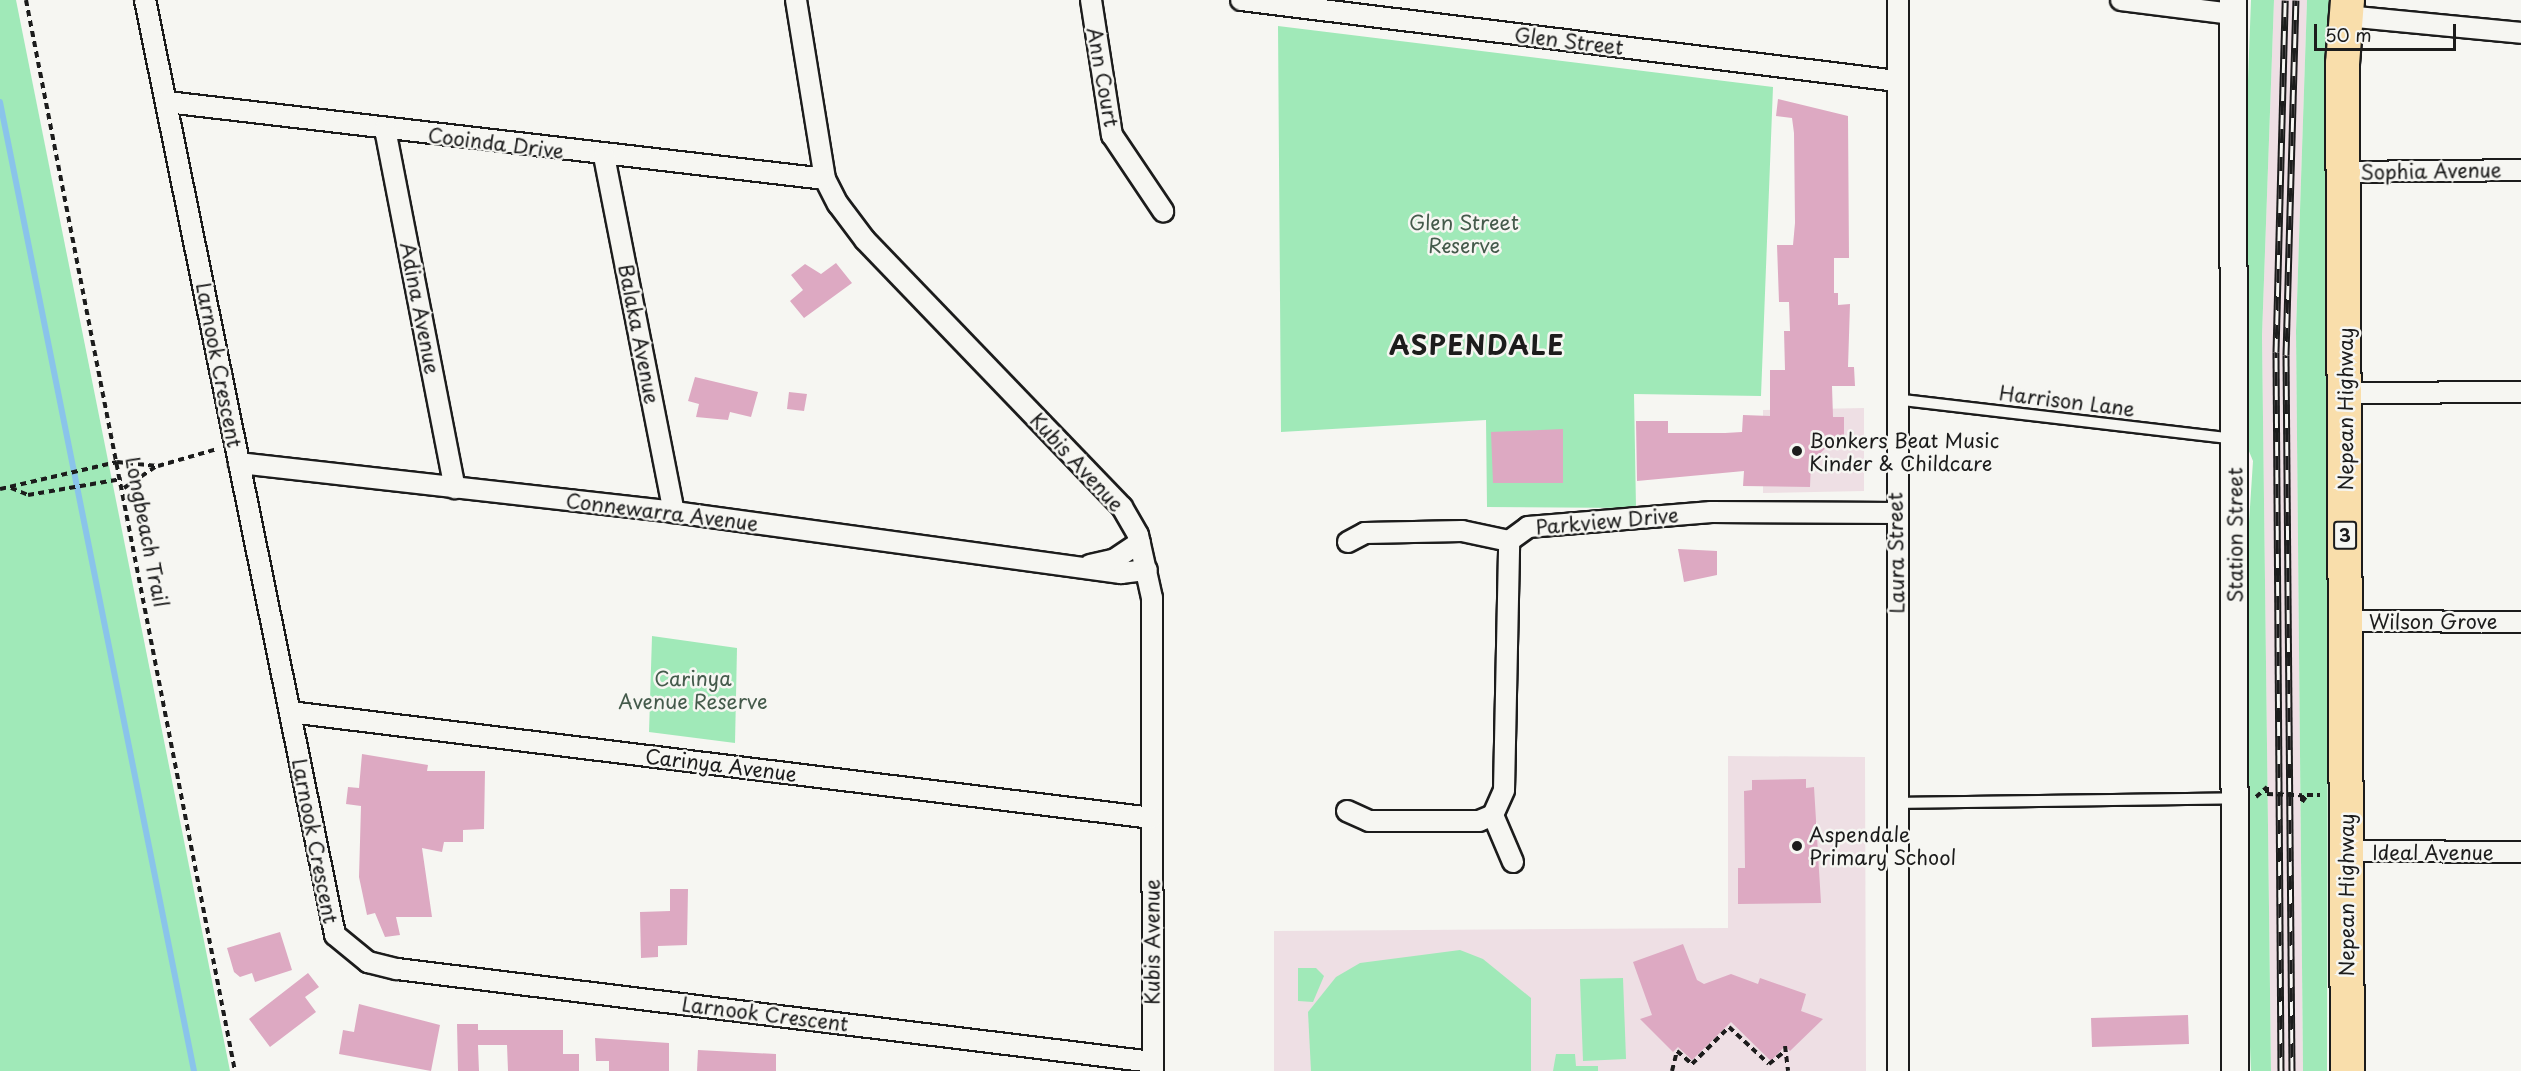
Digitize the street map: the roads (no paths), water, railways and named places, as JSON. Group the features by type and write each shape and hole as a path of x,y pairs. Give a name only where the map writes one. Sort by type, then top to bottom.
{"highway":[{"name":"Nepean Highway","path":"2346,8 2342,172 2347,1071"}],"street":[{"name":"Larnook Crescent","path":"145,0 168,102 290,712 328,919 334,935 368,962 1153,1067"},
{"name":"Kubis Avenue","path":"796,0 825,178 865,240 1122,507 1140,542 1147,570 1152,818 1153,1067"},
{"name":"Ann Court","path":"1091,0 1112,135 1163,211"},
{"name":"Glen Street","path":"1241,0 1897,81"},
{"name":"Laura Street","path":"1898,0 1895,399 1898,1071"},
{"path":"2121,0 2232,7"},
{"name":"Station Street","path":"2232,7 2235,1071"},
{"path":"2346,8 2521,33"},
{"name":"Cooinda Drive","path":"168,102 604,156 825,178"},
{"name":"Adina Avenue","path":"385,129 455,488"},
{"name":"Balaka Avenue","path":"604,156 674,512"},
{"name":"Sophia Avenue","path":"2342,172 2521,170"},
{"path":"2345,393 2521,392"},
{"name":"Connewarra Avenue","path":"240,463 674,512 1121,573 1147,570"},
{"name":"Parkview Drive","path":"1492,815 1504,790 1509,541 1528,527 1711,512 1896,513"},
{"path":"1348,542 1365,533 1462,531 1509,541"},
{"name":"Connewarra Avenue","path":"1084,567 1115,559 1140,542"},
{"name":"Wilson Grove","path":"2345,621 2521,622"},
{"name":"Carinya Avenue","path":"290,712 1152,818"},
{"path":"1347,811 1369,820 1479,821 1492,815 1513,862"},
{"name":"Ideal Avenue","path":"2346,851 2521,852"}],"lane":[{"name":"Harrison Lane","path":"1895,399 2234,439"},
{"path":"1897,803 2236,803"}],"waterway":[{"path":"0,102 194,1071"}],"railway":[{"path":"2281,1071 2276,352 2285,0"},
{"path":"2292,1071 2286,355 2296,0"}],"place":[{"name":"Bonkers Beat Music Kinder & Childcare","path":"1797,451"},
{"name":"Aspendale Primary School","path":"1797,846"}],"district":[{"name":"ASPENDALE","path":"1477,345"}],"park label":[{"name":"Glen Street Reserve","path":"1464,234"},
{"name":"Carinya Avenue Reserve","path":"693,690"}]}
